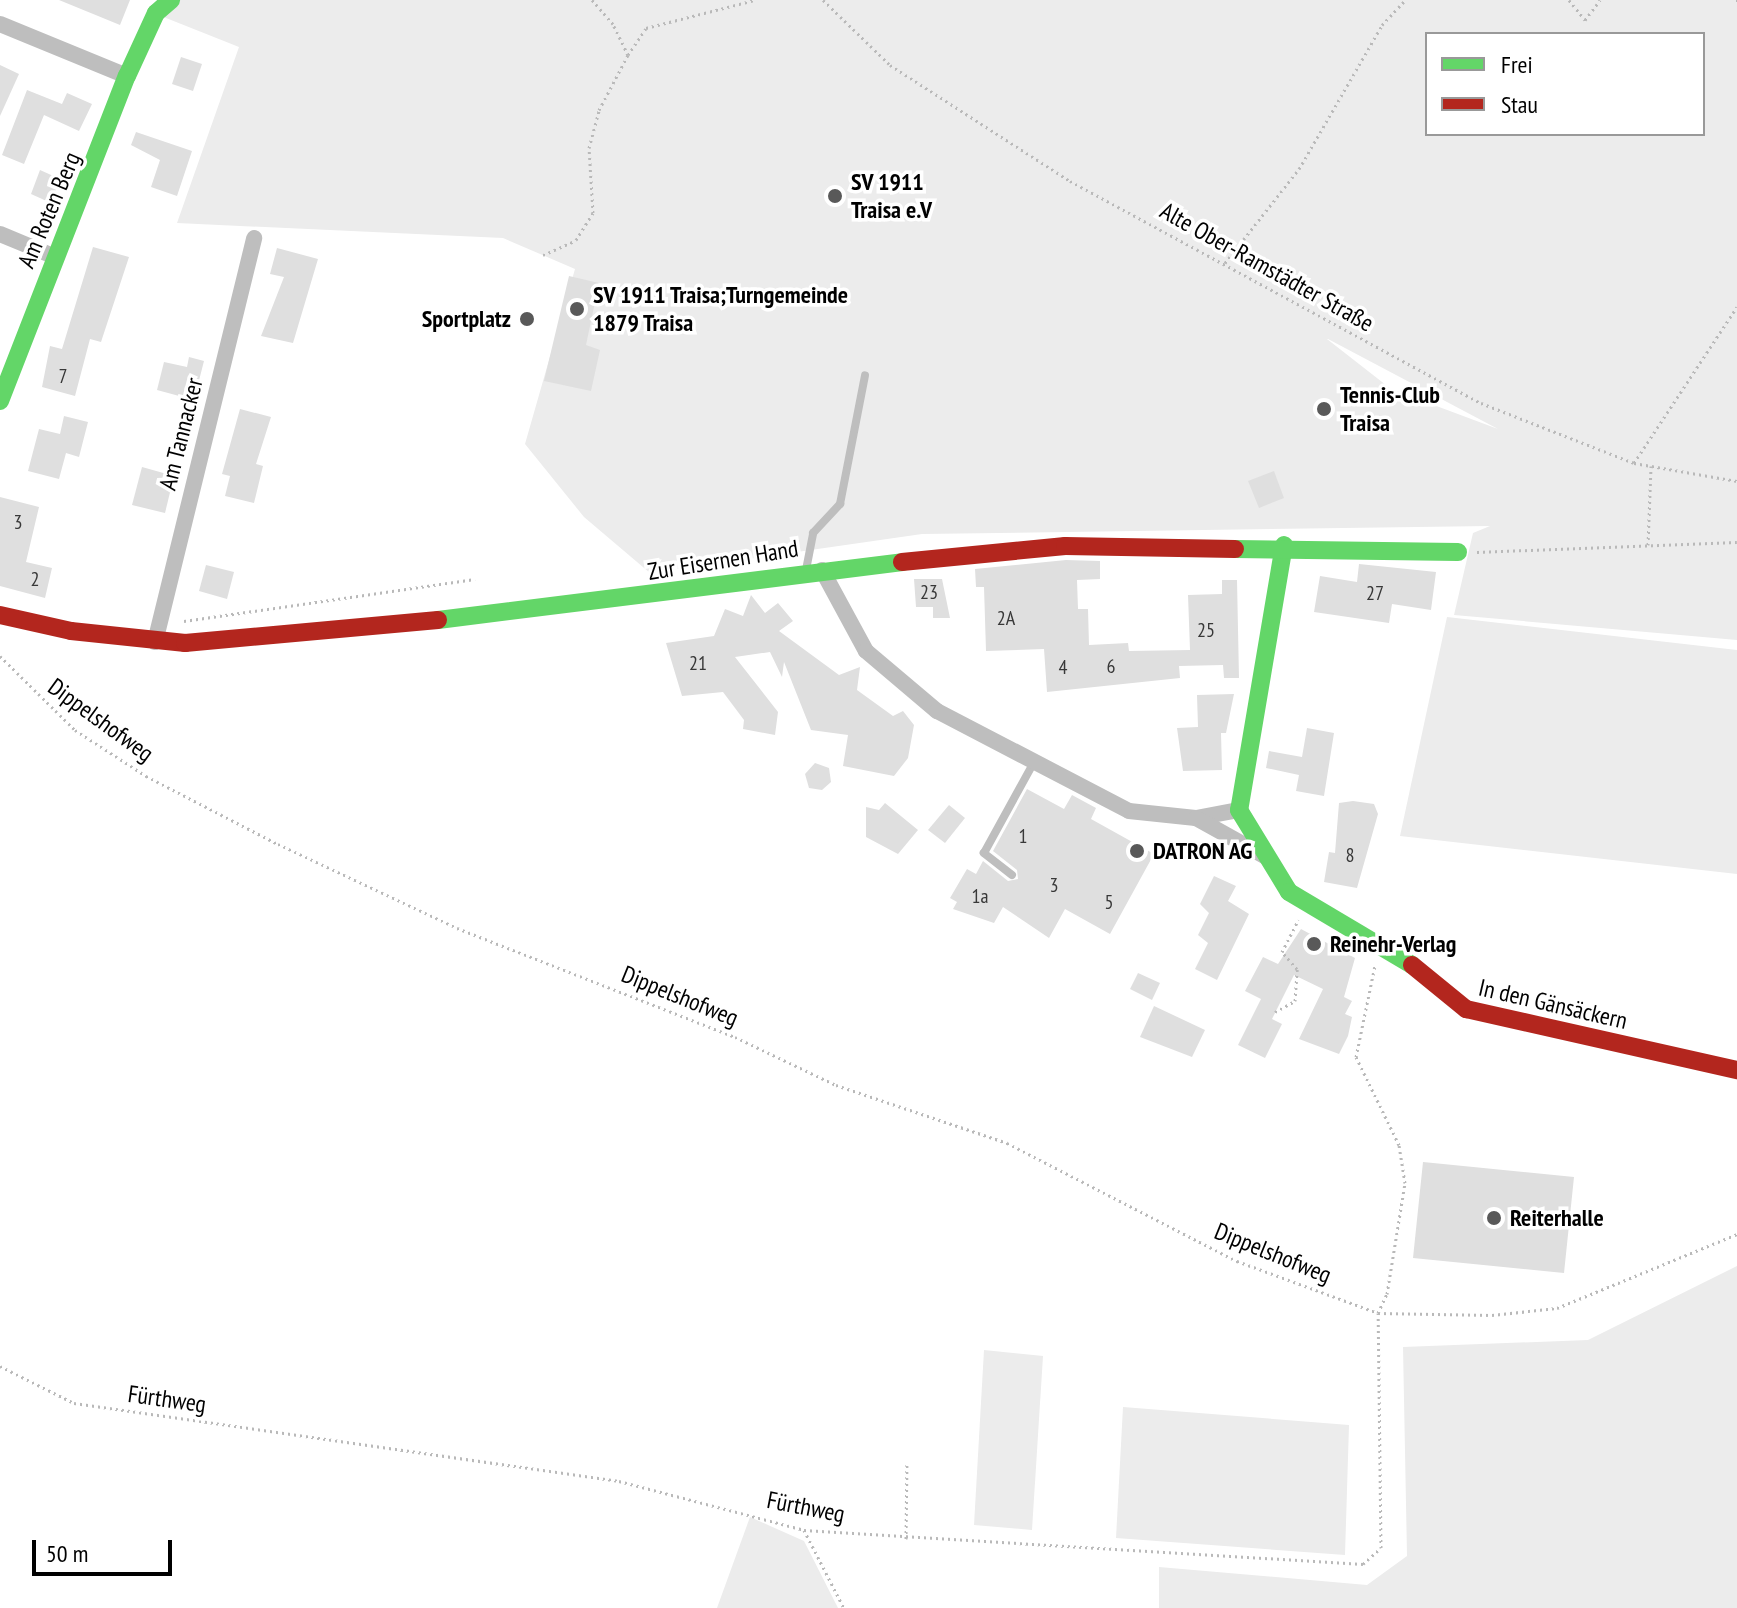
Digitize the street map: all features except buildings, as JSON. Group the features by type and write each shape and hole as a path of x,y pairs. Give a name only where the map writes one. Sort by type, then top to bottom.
{"street":[{"name":"Am Roten Berg","path":"0,401 53,256 74,225 127,76 156,13 171,0"},
{"path":"0,24 127,76"},
{"path":"0,234 53,256"},
{"name":"Am Tannacker","path":"155,642 254,238"},
{"path":"1239,810 1284,545"},
{"name":"Zur Eisernen Hand","path":"0,615 155,642 388,627 814,570 1065,546 1284,545 1458,552"},
{"name":"In den Gänsäckern","path":"814,570 856,638 884,671 920,701 1033,764 1129,811 1196,818 1239,810 1289,892 1306,906 1380,943 1466,1009 1737,1070"},
{"name":"In den Gänsäckern","path":"1196,818 1268,858"}],"lane":[{"path":"814,570 813,533 840,504 865,375"},
{"path":"1012,875 984,853 1033,764"}],"path":[{"path":"592,0 613,24 628,55"},
{"path":"543,255 576,240 593,213 589,148 599,110 646,28 755,0"},
{"name":"Alte Ober-Ramstädter Straße","path":"823,0 833,3 890,65 1070,181 1481,403 1634,463 1737,481"},
{"path":"1225,263 1299,169 1382,25 1405,0"},
{"path":"1569,0 1585,20 1600,0"},
{"path":"1634,463 1737,307"},
{"path":"1648,545 1651,466"},
{"path":"1458,552 1737,542"},
{"path":"155,642 185,621 475,579"},
{"name":"Dippelshofweg","path":"0,656 75,730 146,776 278,844 457,928 721,1032 836,1085 1007,1143 1237,1261 1378,1313 1492,1315 1557,1308 1737,1234"},
{"path":"1275,1012 1295,1001 1297,969 1282,952 1306,906"},
{"path":"1378,1313 1387,1294 1405,1183 1399,1145 1356,1057 1380,943"},
{"name":"Fürthweg","path":"0,1366 74,1403 619,1481 804,1530 906,1539 1363,1564 1381,1548 1378,1313"},
{"path":"906,1539 907,1462"},
{"path":"804,1530 844,1608"}],"shaded area":[{"path":"165,0 1737,0 1737,640 1454,615 1473,533 1490,526 922,534 650,573 584,517 525,444 575,269 503,238 177,223 239,47 161,16","holes":["1328,339 1498,429 1391,389"]},
{"path":"1447,617 1737,650 1737,874 1400,836"},
{"path":"1737,1266 1737,1608 1159,1608 1159,1567 1367,1585 1407,1556 1403,1347 1588,1340"},
{"path":"984,1350 1043,1356 1032,1530 974,1525"},
{"path":"1123,1407 1349,1425 1345,1555 1116,1538"},
{"path":"750,1517 804,1541 838,1608 717,1608"}],"traffic: fast":[{"path":"0,401 127,76 156,13 171,0"},
{"path":"1284,545 1239,810 1289,892 1412,965"},
{"path":"1235,549 1458,552"},
{"path":"438,620 902,562"}],"traffic: jam":[{"path":"902,562 1065,546 1235,549"},
{"path":"0,615 71,631 185,643 438,620"},
{"path":"1412,965 1466,1009 1737,1070"}],"place":[{"name":"SV 1911 Traisa e.V","path":"835,196"},
{"name":"SV 1911 Traisa;Turngemeinde 1879 Traisa","path":"577,309"},
{"name":"Sportplatz","path":"527,319"},
{"name":"Tennis-Club Traisa","path":"1324,409"},
{"name":"DATRON AG","path":"1137,851"},
{"name":"Reinehr-Verlag","path":"1314,944"},
{"name":"Reiterhalle","path":"1494,1218"}]}
